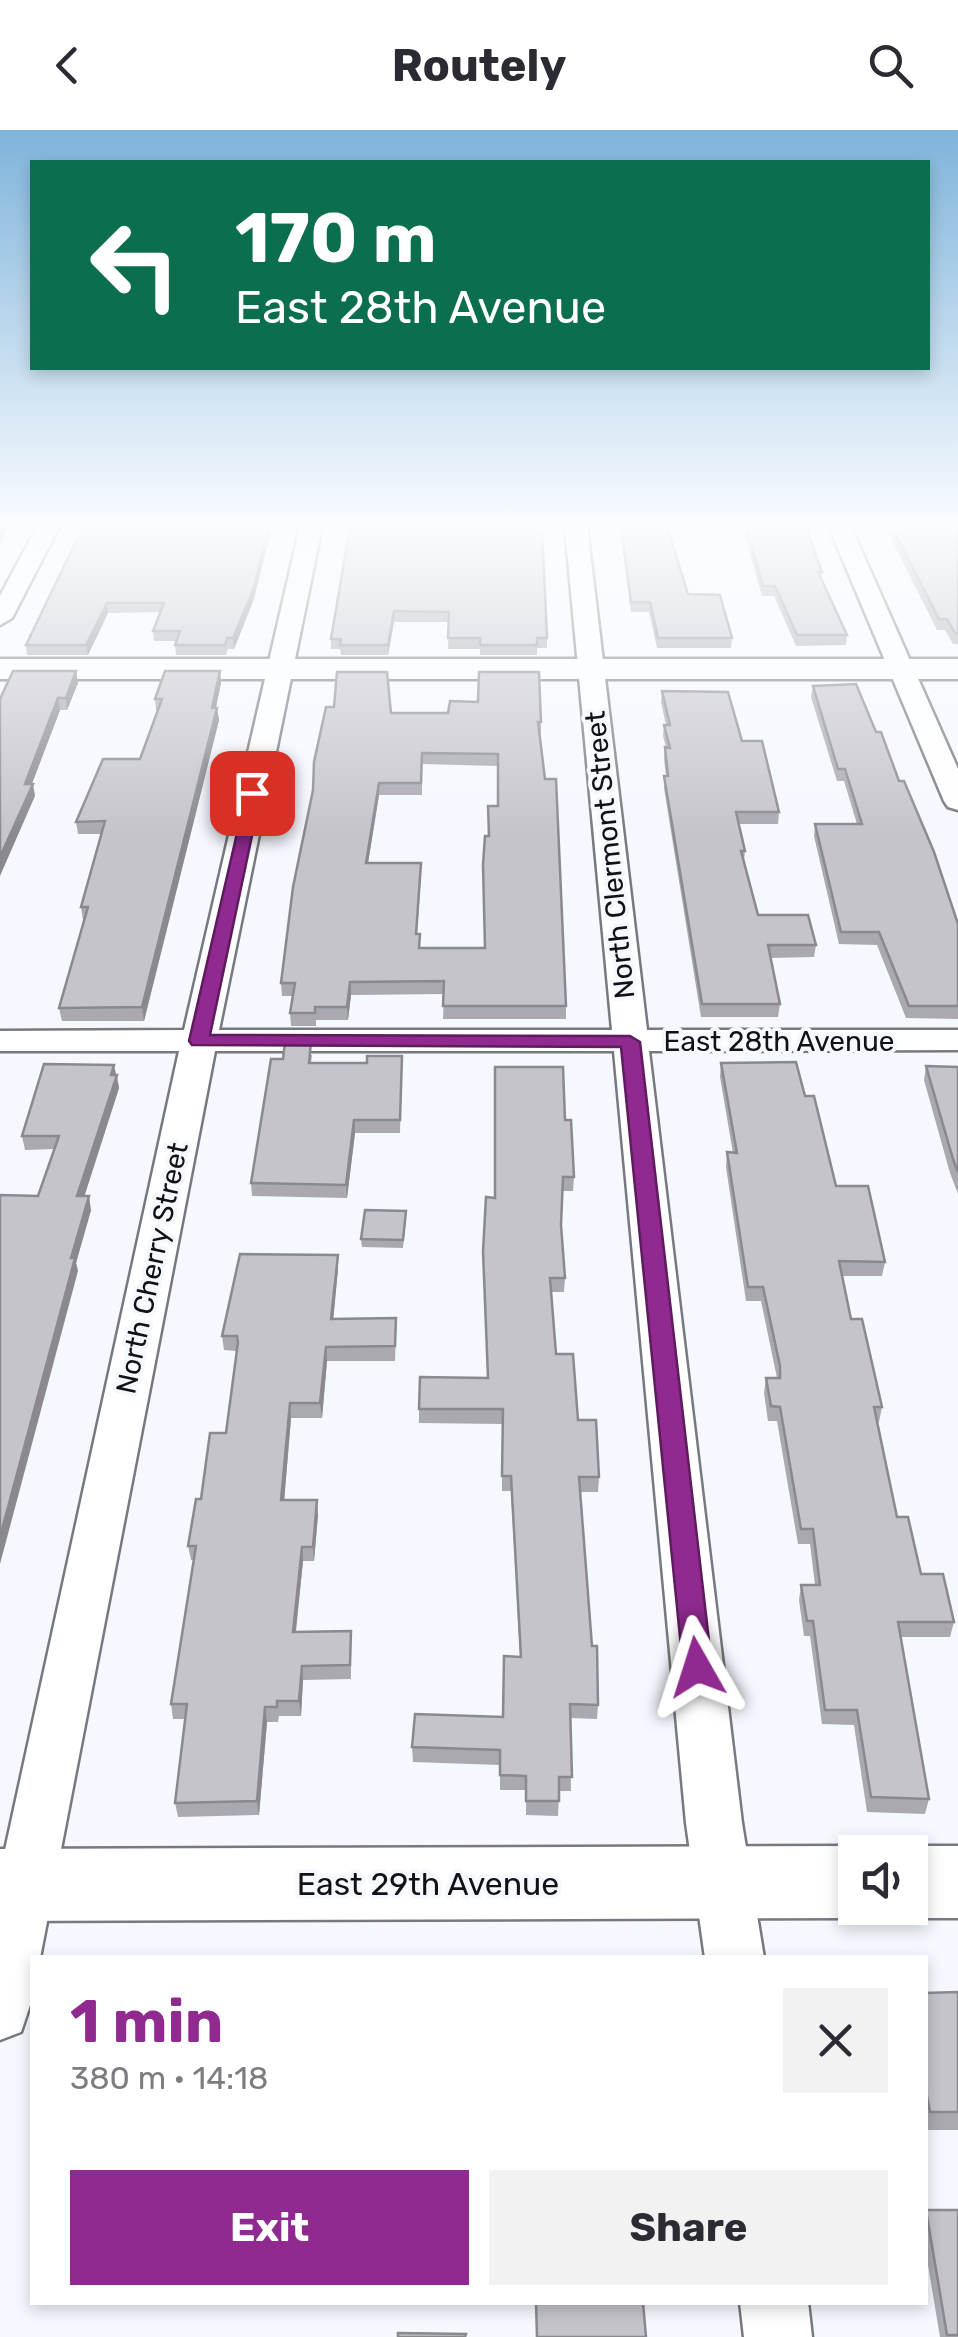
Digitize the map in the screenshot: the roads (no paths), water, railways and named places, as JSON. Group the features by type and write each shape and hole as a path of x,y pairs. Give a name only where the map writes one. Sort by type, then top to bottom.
{"street":[{"name":"North Cherry Street","path":"0,2010 13,1885 289,630"},
{"name":"North Clermont Street","path":"586,630 714,1824 735,1955"},
{"path":"885,630 958,802"},
{"path":"0,670 958,668"},
{"name":"East 28th Avenue","path":"0,1041 958,1040"},
{"name":"East 29th Avenue","path":"13,1885 838,1882"},
{"path":"928,1882 958,1882"},
{"path":"774,2305 778,2337"}]}
